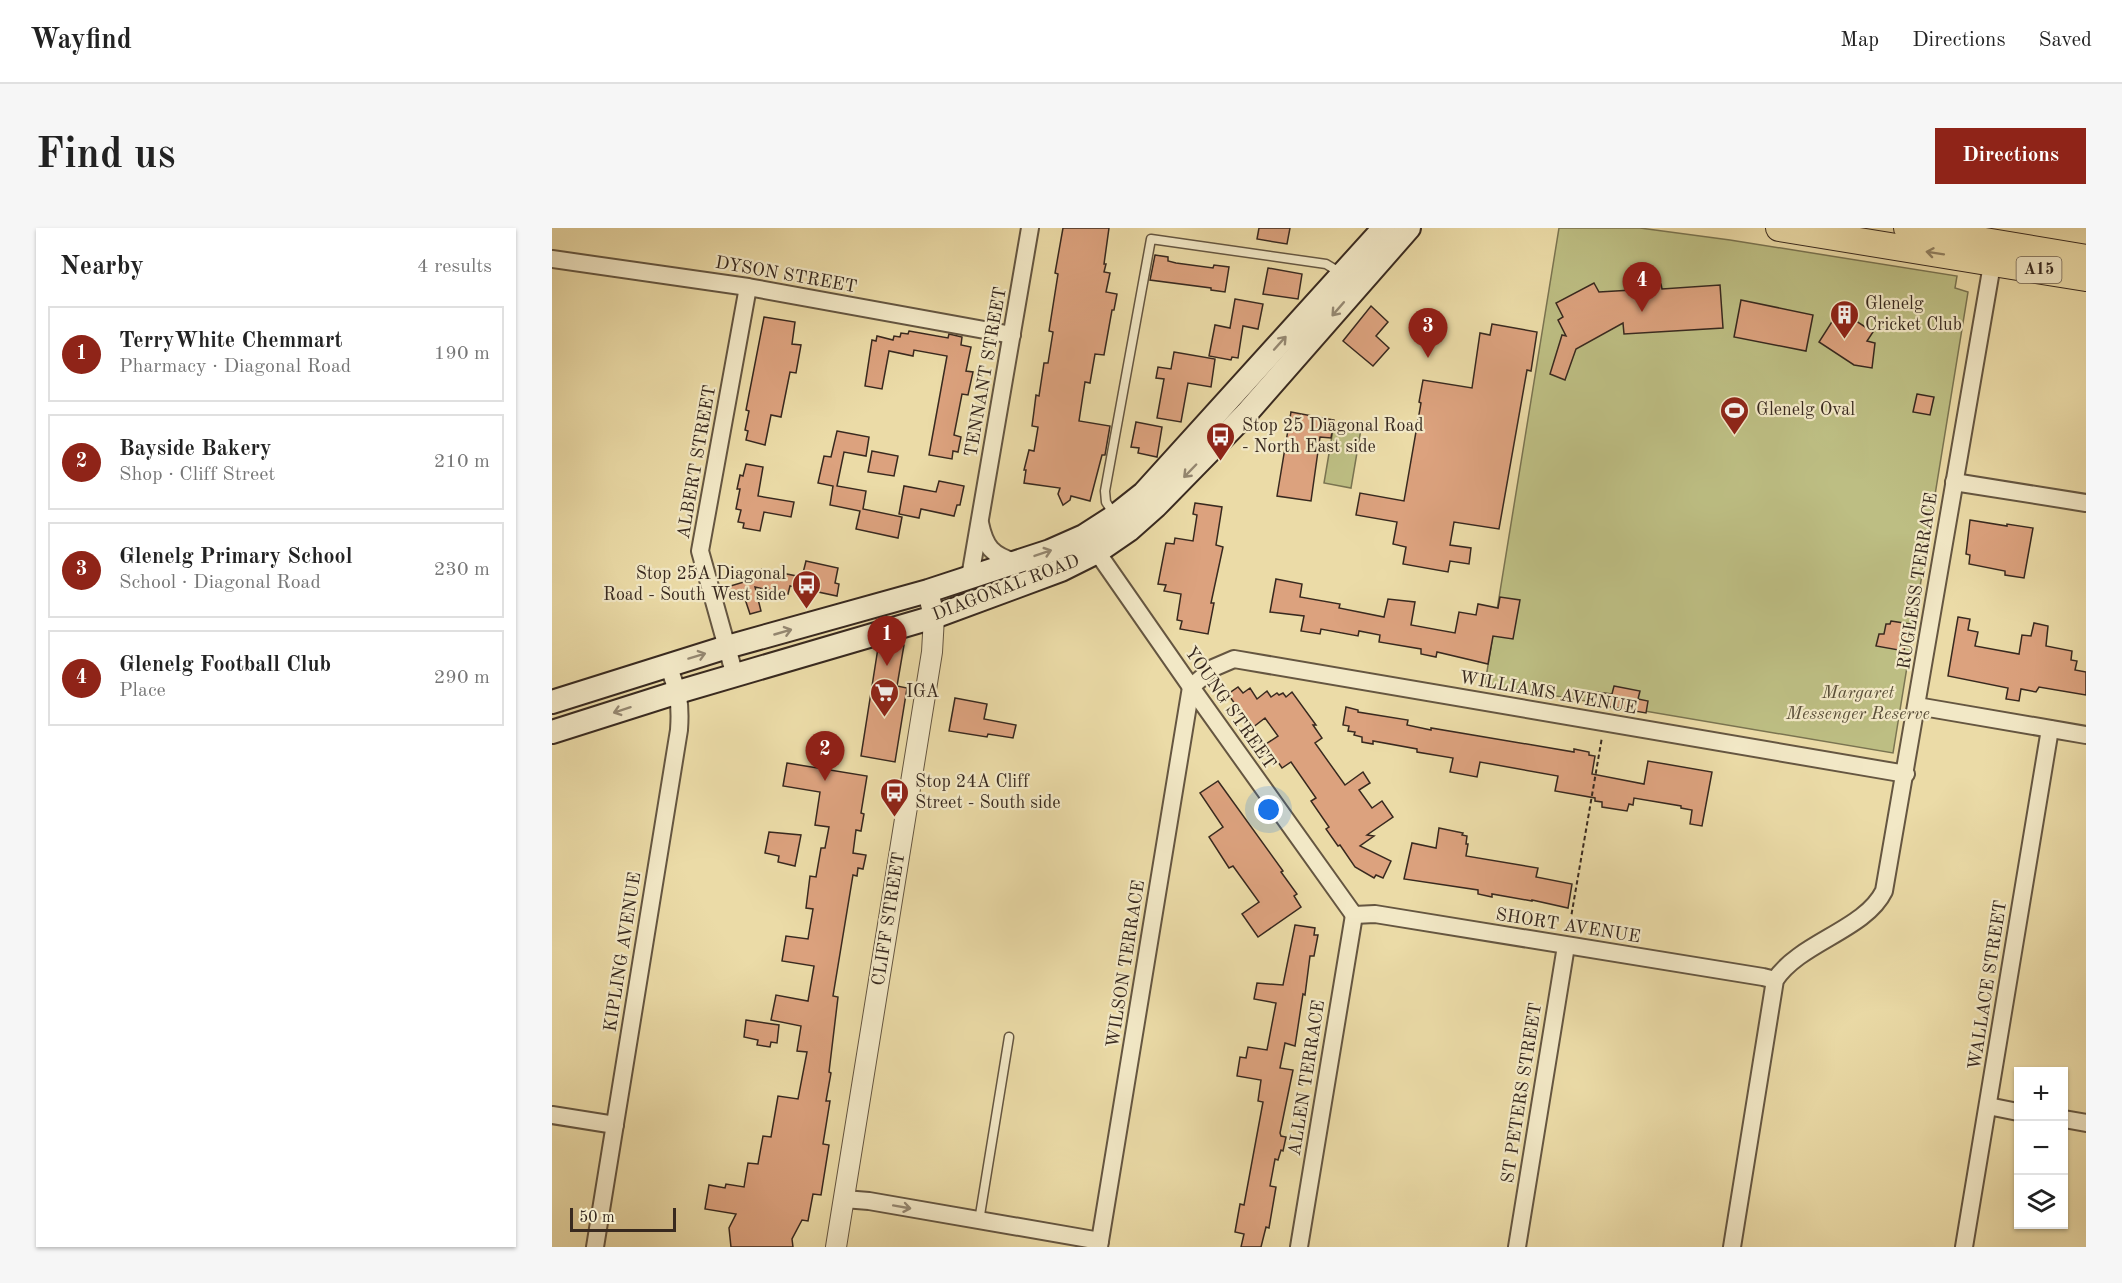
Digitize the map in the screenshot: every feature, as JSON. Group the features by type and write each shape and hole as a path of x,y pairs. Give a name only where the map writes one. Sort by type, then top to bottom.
{"main road":[{"name":"DIAGONAL ROAD","path":"552,702 727,647 928,591 1050,551 1084,536 1115,516 1144,493 1383,228"},
{"name":"DIAGONAL ROAD","path":"552,732 678,692 933,617 1061,570 1097,552 1129,530 1156,506 1246,414 1409,228"},
{"name":"A15","path":"1779,228 1994,252 2086,258"},
{"name":"A15","path":"1907,228 2086,278"}],"street":[{"name":"TENNANT STREET","path":"970,577 1030,228"},
{"name":"RUGLESS TERRACE","path":"1775,980 1782,970 1794,960 1868,912 1880,900 1888,877 1994,252"},
{"name":"DYSON STREET","path":"552,259 748,287 1012,335"},
{"name":"ALBERT STREET","path":"735,676 700,551 748,287"},
{"path":"1954,482 2086,503"},
{"path":"980,522 983,539 997,556 1015,562"},
{"name":"YOUNG STREET","path":"1097,552 1354,915"},
{"name":"CLIFF STREET","path":"836,1247 931,660 933,617 928,591"},
{"path":"904,626 914,627 923,634 931,660"},
{"name":"WILLIAMS AVENUE","path":"1191,687 1214,668 1233,659 1906,774"},
{"name":"KIPLING AVENUE","path":"595,1247 679,730 681,707 668,665"},
{"name":"WILSON TERRACE","path":"1099,1244 1191,687"},
{"path":"1917,706 2086,735"},
{"name":"WALLACE STREET","path":"1964,1247 2050,729"},
{"name":"SHORT AVENUE","path":"1354,915 1375,914 1775,980"},
{"name":"ALLEN TERRACE","path":"1299,1247 1354,915"},
{"name":"ST PETERS STREET","path":"1517,1247 1566,946"},
{"path":"1732,1247 1775,980"},
{"path":"1988,1106 2014,1111"},
{"path":"552,1115 615,1125"},
{"path":"2068,1120 2086,1123"},
{"path":"844,1199 869,1201 1099,1244"}],"lane":[{"path":"1115,516 1106,502 1105,491 1150,239 1326,264 1342,274"},
{"path":"979,1221 1009,1037"}],"path":[{"path":"1566,946 1604,722"}],"green space":[{"name":"Glenelg Oval","path":"1559,228 1640,228 1730,240 1957,276 1955,288 1968,292 1893,753 1485,684"},
{"path":"1334,424 1361,429 1351,488 1324,483"}],"building":[{"path":"1063,228 1109,228 1104,264 1106,264 1104,272 1110,273 1106,292 1117,294 1104,355 1095,354 1090,383 1085,382 1079,421 1110,426 1105,455 1102,455 1090,501 1071,496 1070,500 1063,505 1058,494 1060,488 1024,483 1026,470 1024,470 1029,450 1034,451 1038,427 1032,426 1036,395 1039,396 1044,363 1048,363 1053,332 1049,331 1058,274 1055,273"},
{"path":"1259,228 1290,228 1287,244 1257,239"},
{"path":"1155,255 1168,257 1168,261 1176,263 1213,268 1214,265 1229,267 1225,292 1150,280"},
{"path":"1268,268 1302,274 1298,299 1263,294"},
{"path":"1594,283 1599,292 1632,290 1632,284 1645,283 1646,286 1661,284 1662,289 1720,285 1723,328 1624,334 1623,323 1576,349 1565,380 1550,374 1562,335 1566,336 1558,320 1563,317 1556,303"},
{"path":"1235,299 1263,304 1258,329 1243,326 1238,358 1232,357 1231,360 1209,356 1215,325 1230,328"},
{"path":"1741,300 1813,315 1806,351 1734,337"},
{"path":"1371,306 1388,322 1376,336 1389,348 1373,366 1343,341"},
{"path":"764,317 795,322 792,344 801,345 796,373 790,372 781,417 771,415 765,445 746,440 748,431 745,430 749,411 746,410"},
{"name":"Glenelg Cricket Club","path":"1835,317 1845,323 1850,317 1873,332 1867,341 1875,343 1872,368 1854,365 1819,342"},
{"path":"1492,324 1537,332 1531,371 1527,370 1499,529 1454,522 1450,545 1471,548 1469,564 1450,561 1448,572 1403,564 1406,547 1393,544 1397,522 1356,515 1360,493 1404,501 1423,380 1472,388 1480,333 1490,335"},
{"path":"909,331 948,338 949,334 962,337 961,345 971,347 966,371 973,372 968,395 962,394 954,435 961,437 958,452 953,451 952,459 929,455 947,356 914,350 913,356 889,351 882,389 865,386 872,340 876,341 877,336 893,340 894,336 900,337 901,333 908,334"},
{"path":"1174,352 1215,359 1211,387 1188,383 1181,422 1157,418 1164,379 1156,378 1158,367 1171,369"},
{"path":"1917,394 1934,397 1930,415 1913,412"},
{"path":"1291,412 1334,420 1331,438 1320,437 1311,501 1277,496"},
{"path":"1136,422 1162,427 1157,457 1138,453 1139,448 1131,447"},
{"path":"837,431 869,437 866,456 844,452 837,486 866,491 863,509 902,517 898,538 856,529 860,511 830,505 833,486 818,483 824,456 831,457"},
{"path":"872,451 898,456 894,476 868,472"},
{"path":"746,464 763,467 758,496 794,502 791,517 764,512 760,531 743,528 744,523 738,522 741,510 736,509 740,475 743,476"},
{"path":"939,481 964,486 960,505 957,505 954,516 921,509 919,518 899,514 904,486 936,492"},
{"path":"1195,503 1222,507 1216,545 1223,547 1211,603 1214,603 1208,634 1180,629 1182,621 1177,620 1181,594 1164,591 1166,585 1158,584 1166,543 1174,544 1175,538 1193,541 1197,515 1193,514"},
{"path":"1970,520 2033,528 2024,578 2005,575 2005,571 1969,564 1970,555 1966,554"},
{"path":"806,561 838,568 835,583 839,584 837,596 790,586 788,594 755,587 761,611 750,614 745,599 741,600 740,597 731,600 727,587 761,577 762,569 802,577"},
{"path":"1276,579 1302,584 1300,597 1340,604 1339,608 1384,617 1388,599 1415,602 1411,625 1455,633 1459,612 1476,615 1478,604 1498,608 1500,597 1520,600 1513,639 1493,636 1488,664 1437,652 1436,657 1421,654 1421,649 1379,642 1380,635 1359,631 1358,636 1321,629 1320,634 1301,631 1304,616 1270,612"},
{"path":"1958,617 1970,619 1968,630 1978,632 1975,646 2019,654 2022,635 2031,636 2034,623 2048,626 2046,646 2072,651 2071,660 2077,661 2075,670 2086,672 2086,695 2039,687 2036,692 2021,689 2019,701 2006,699 2008,688 1948,676"},
{"path":"1891,621 1910,624 1910,628 1913,628 1911,639 1907,638 1904,651 1876,646 1879,634 1884,634 1886,624 1890,624"},
{"name":"IGA","path":"893,643 904,645 897,686 907,688 895,762 861,756 878,648"},
{"path":"1614,686 1640,691 1638,699 1648,701 1646,713 1594,704 1596,692 1612,694"},
{"path":"1238,687 1243,693 1250,688 1257,699 1267,691 1271,697 1277,693 1279,695 1283,693 1286,697 1292,692 1316,725 1313,725 1322,738 1315,743 1345,785 1363,772 1370,783 1359,790 1372,808 1382,801 1393,817 1367,835 1374,836 1360,846 1391,861 1383,878 1376,875 1374,878 1355,867 1340,845 1338,846 1326,829 1329,827 1311,801 1316,798 1291,762 1282,768 1266,744 1278,736 1265,718 1252,728 1233,704 1235,704 1228,694"},
{"path":"955,698 987,704 984,719 1016,725 1013,738 988,734 987,737 949,731"},
{"path":"1346,707 1358,710 1358,712 1408,720 1407,725 1431,730 1431,728 1574,752 1574,749 1589,752 1589,755 1595,756 1592,774 1644,784 1648,761 1712,772 1702,826 1690,824 1692,810 1681,808 1681,806 1634,798 1633,805 1629,804 1627,811 1602,807 1602,802 1595,801 1595,798 1555,791 1558,776 1480,762 1477,777 1450,772 1453,758 1373,741 1373,744 1362,742 1362,737 1354,735 1355,732 1348,731 1349,726 1343,725"},
{"path":"787,763 867,776 861,813 864,814 861,831 856,830 853,853 866,855 863,869 858,868 857,876 853,875 833,996 838,997 826,1101 830,1101 823,1144 829,1145 821,1195 813,1194 808,1221 802,1220 792,1239 793,1247 731,1247 729,1228 736,1214 705,1209 709,1185 725,1188 726,1184 744,1187 748,1163 758,1164 763,1136 771,1137 778,1096 798,1099 807,1052 797,1051 801,1026 771,1020 776,995 808,1001 814,966 782,961 786,936 808,939 813,909 806,908 810,876 816,877 821,848 825,848 829,827 815,825 820,792 783,786"},
{"path":"1218,781 1283,871 1281,872 1297,894 1294,896 1301,907 1258,937 1242,914 1259,902 1233,866 1229,868 1209,837 1223,827 1200,793"},
{"path":"1439,828 1467,836 1466,856 1538,868 1536,877 1572,884 1568,908 1492,894 1492,897 1478,894 1478,890 1404,879 1412,843 1436,848"},
{"path":"769,832 801,835 795,866 778,862 779,856 765,853"},
{"path":"1295,925 1315,928 1314,935 1318,935 1314,956 1310,956 1295,1046 1285,1043 1280,1068 1293,1070 1280,1133 1281,1136 1286,1137 1283,1151 1281,1150 1278,1160 1275,1159 1270,1186 1276,1187 1269,1228 1266,1227 1261,1247 1241,1247 1244,1234 1235,1232 1240,1204 1244,1205 1263,1102 1258,1101 1261,1080 1237,1076 1240,1057 1246,1058 1248,1047 1267,1050 1276,1003 1254,999 1257,983 1283,985"},
{"path":"746,1020 779,1025 777,1043 771,1042 770,1047 757,1045 758,1040 744,1037"}],"place":[{"name":"Glenelg Football Club","path":"1642,312"},
{"name":"Glenelg Cricket Club","path":"1844,340"},
{"name":"Glenelg Primary School","path":"1428,358"},
{"name":"Glenelg Oval","path":"1735,436"},
{"name":"Stop 25 Diagonal Road - North East side","path":"1221,462"},
{"name":"Stop 25A Diagonal Road - South West side","path":"807,610"},
{"name":"TerryWhite Chemmart","path":"887,666"},
{"name":"IGA","path":"885,718"},
{"name":"Bayside Bakery","path":"825,781"},
{"name":"Stop 24A Cliff Street - South side","path":"894,818"}],"park label":[{"name":"Margaret Messenger Reserve","path":"1858,703"}]}
